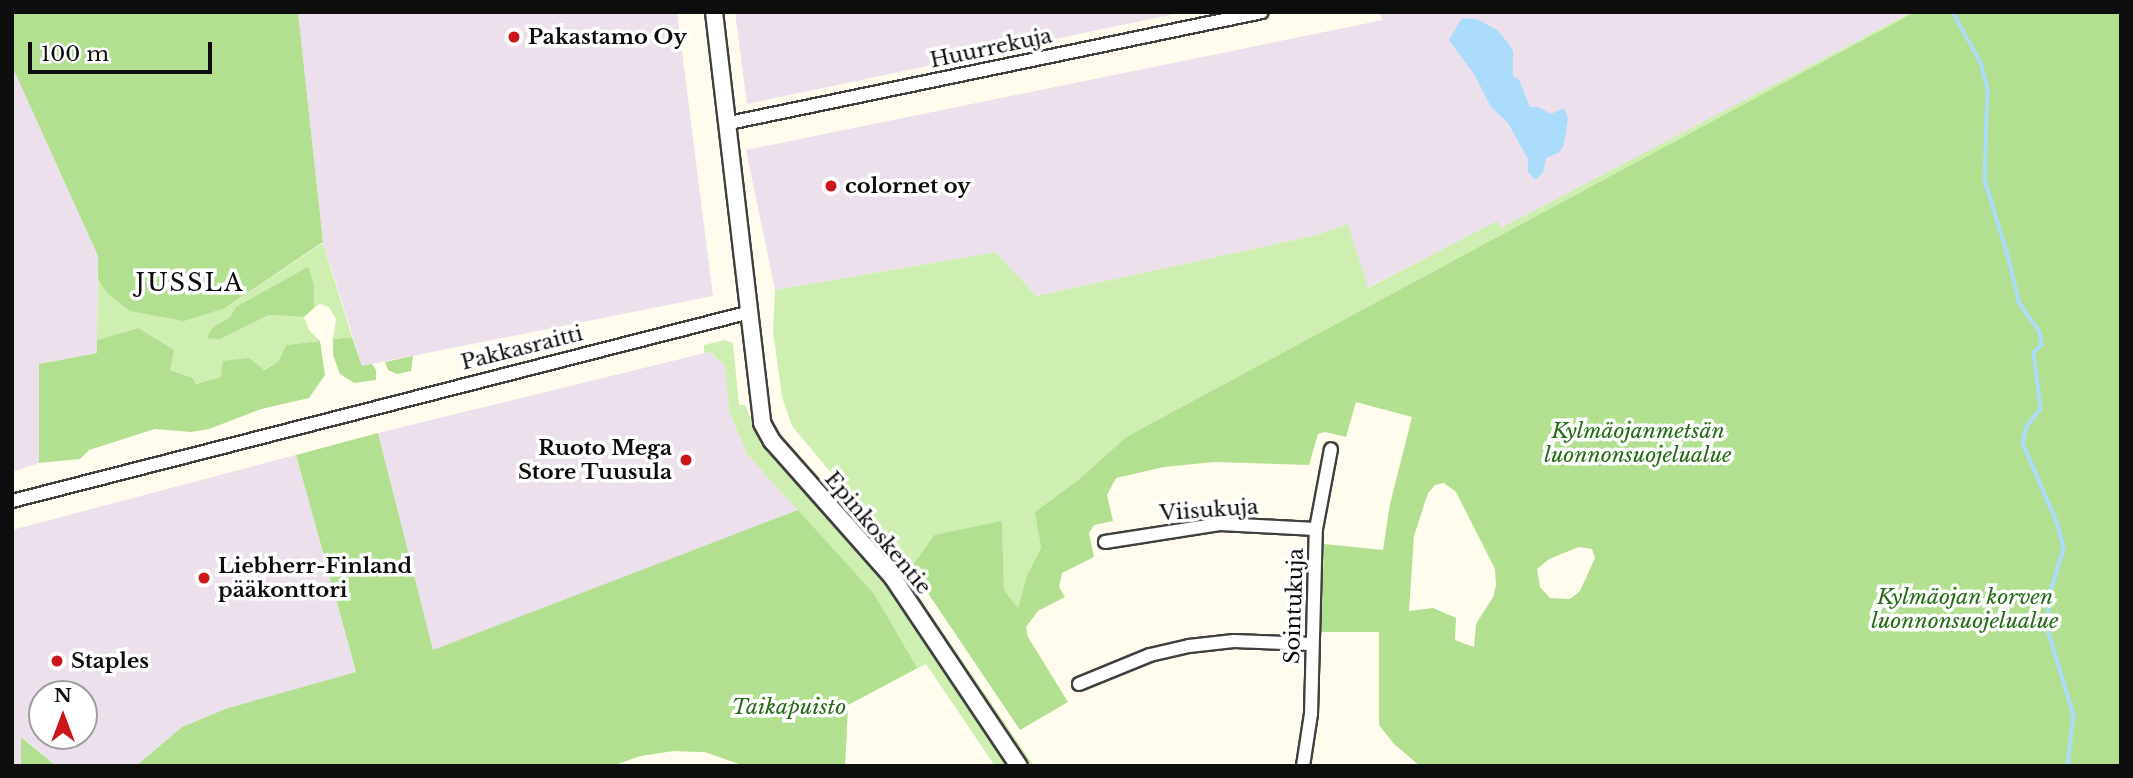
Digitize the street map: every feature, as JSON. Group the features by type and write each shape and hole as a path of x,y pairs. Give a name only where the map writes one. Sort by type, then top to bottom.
{"street":[{"path":"714,12 750,312"},
{"name":"Huurrekuja","path":"729,123 1262,12"},
{"name":"Pakkasraitti","path":"12,501 750,312"},
{"name":"Epinkoskentie","path":"750,312 758,402 768,434 893,578 1019,766"},
{"name":"Sointukuja","path":"1303,766 1311,714 1316,529 1331,449"},
{"name":"Viisukuja","path":"1105,542 1220,524 1316,529"},
{"path":"1079,684 1150,655 1189,646 1234,641 1311,644"}],"shaded area":[{"path":"298,12 677,12 713,296 362,366 323,242"},
{"path":"735,12 1184,12 747,104"},
{"path":"1379,12 1912,12 1500,229 1496,222 1367,288 1348,224 1313,236 1036,296 996,252 775,290 746,150 1383,20"},
{"path":"12,66 98,256 97,353 39,364 39,463 12,472"},
{"path":"709,352 725,366 729,411 747,454 798,510 433,651 378,433"},
{"path":"296,455 356,673 225,709 182,727 136,766 56,766 37,750 98,750 98,680 28,680 28,742 22,737 21,766 12,766 12,530"}],"green space":[{"path":"12,12 298,12 323,242 225,308 184,321 130,311 106,292 98,279 98,256 12,66"},
{"path":"1915,12 1126,437 1077,481 1036,512 1041,548 1027,575 1018,609 1004,590 1002,522 934,535 911,568 792,426 782,397 773,331 775,290 996,252 1036,296 1313,236 1348,224 1368,288 1497,221 1501,228"},
{"name":"Kylmäojanmetsän luonnonsuojelualue","path":"1915,12 2121,12 2121,766 1420,766 1394,744 1379,725 1379,632 1321,632 1324,544 1383,550 1390,504 1412,417 1356,402 1346,437 1325,432 1318,434 1309,465 1214,462 1164,467 1116,478 1107,495 1113,521 1094,525 1089,533 1094,557 1062,573 1059,587 1065,597 1038,611 1026,627 1028,637 1068,702 1020,730 911,568 934,535 1002,521 1004,590 1018,608 1027,575 1041,548 1035,512 1077,481 1126,437","holes":["1444,483 1456,492 1495,569 1496,585 1493,597 1476,624 1474,647 1455,640 1456,618 1433,608 1409,611 1414,536 1428,493 1435,485","1579,547 1592,549 1595,558 1580,591 1570,599 1550,598 1540,587 1537,569 1549,559"]},
{"path":"323,243 352,337 333,339 336,319 329,307 320,304 314,308 314,285 236,307 230,317 212,328 220,338 269,315 304,317 309,330 320,341 286,345 278,362 263,370 196,384 193,378 170,370 138,328 97,340 98,279 106,292 225,308"},
{"path":"308,267 314,285 314,308 304,317 269,315 220,339 207,338 212,328 230,317 236,307"},
{"path":"138,328 174,350 170,370 193,378 196,384 221,377 223,361 249,358 264,370 278,362 286,345 320,341 325,375 309,398 261,409 209,429 191,432 155,429 89,450 80,459 39,463 39,364 97,353 97,340"},
{"path":"352,337 362,366 372,364 376,370 376,380 354,383 340,374 333,355 333,339"},
{"name":"Taikapuisto","path":"725,340 733,343 739,405 745,405 759,437 888,583 1011,766 995,766 926,664 848,705 845,766 745,766 705,752 673,751 640,756 612,766 555,766 873,594 747,454 729,411 725,366 710,352 704,353 704,345"},
{"path":"413,356 411,371 397,374 388,370 385,362"},
{"path":"378,433 433,650 798,510 874,594 917,668 848,705 845,766 745,766 705,752 673,751 640,756 612,766 136,766 182,727 225,709 356,672 296,455"},
{"path":"782,436 904,575 1034,766 1027,766 902,580 779,438"},
{"path":"21,737 28,743 28,750 37,750 56,766 21,766"}],"water":[{"path":"1462,18 1479,20 1497,30 1508,43 1513,51 1513,76 1519,80 1530,107 1538,107 1551,114 1564,108 1568,118 1564,144 1560,152 1546,158 1543,173 1535,180 1528,172 1528,159 1508,123 1491,107 1474,74 1449,40"}],"waterway":[{"path":"1953,12 1981,63 1988,89 1985,180 2019,302 2040,332 2042,345 2034,353 2041,409 2027,427 2023,443 2057,522 2064,549 2049,598 2048,630 2074,715 2068,766"}],"place":[{"name":"Pakastamo Oy","path":"514,37"},
{"name":"colornet oy","path":"831,186"},
{"name":"Ruoto Mega Store Tuusula","path":"686,460"},
{"name":"Liebherr-Finland pääkonttori","path":"204,578"},
{"name":"Staples","path":"57,661"}],"district":[{"name":"JUSSLA","path":"190,283"}],"park label":[{"name":"Kylmäojan korven luonnonsuojelualue","path":"1965,609"}]}
